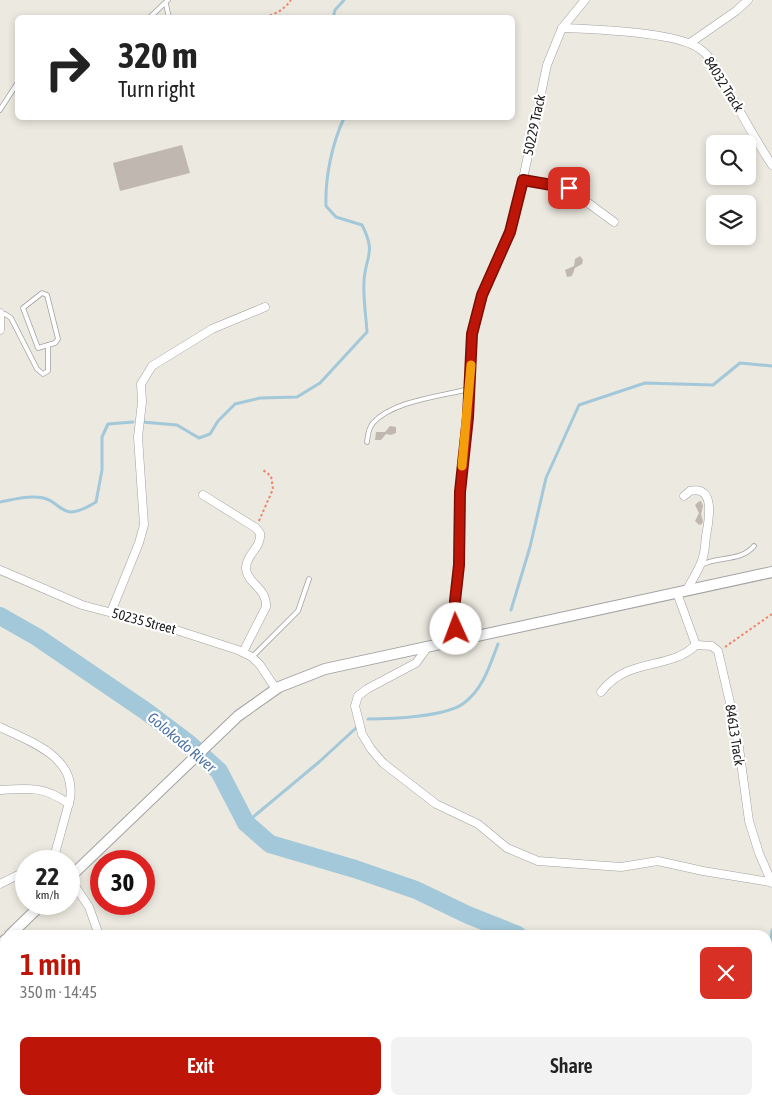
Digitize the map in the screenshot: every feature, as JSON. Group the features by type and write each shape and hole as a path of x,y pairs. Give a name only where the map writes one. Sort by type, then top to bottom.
{"street":[{"name":"50229 Track","path":"461,640 456,629 455,601 459,565 460,492 472,334 482,295 510,232 547,65 562,28 585,0"},
{"path":"690,43 736,11 748,0"},
{"name":"84032 Track","path":"562,28 675,38 702,49 772,165"},
{"path":"523,180 569,188 614,222"},
{"path":"111,612 139,543 144,525 138,437 142,402 141,384 152,366 212,329 265,307"},
{"path":"0,314 0,330"},
{"path":"684,496 690,490 700,490 705,493 709,502 704,556 700,566 682,592 696,645"},
{"path":"203,495 256,528 261,538 248,560 246,569 248,576 264,593 266,607 243,652"},
{"name":"50235 Street","path":"0,570 63,598 173,629 243,652 260,665 276,689"},
{"path":"80,866 219,733 246,710 276,689 325,669 772,572"},
{"path":"601,692 618,675 634,668 679,657 688,653 696,645 712,646 718,651"},
{"path":"427,648 416,663 367,689 358,696 355,706 362,734 371,749 383,763 436,804 478,824 507,848 538,861 621,867 658,861 771,882"},
{"name":"84613 Track","path":"718,651 737,733 749,821 771,882"},
{"path":"0,728 37,745 62,763 70,778 72,788 69,804 55,850"},
{"path":"0,790 17,788 48,791 55,793 69,804"},
{"path":"0,884 15,876"},
{"path":"80,893 89,906 97,930"},
{"path":"15,930 31,915"}],"lane":[{"path":"152,15 167,2"},
{"path":"167,2 169,15"},
{"path":"0,110 15,87"},
{"path":"42,293 47,295 58,339 55,343 48,345 37,348 23,311 24,306 42,293"},
{"path":"0,314 5,314 11,318 37,370 43,374 48,371 49,367 48,345"},
{"path":"367,442 368,432 372,424 380,416 394,408 469,389"},
{"path":"700,566 716,559 744,556 754,546"},
{"path":"252,657 298,611 309,579"}],"path":[{"path":"274,15 286,7 291,0"},
{"path":"256,528 273,488 271,476 263,470"},
{"path":"718,651 772,614"}],"building":[{"path":"182,145 190,173 120,191 113,163"},
{"path":"580,256 583,260 582,264 575,268 572,276 567,277 565,270 574,266 575,259"},
{"path":"390,426 396,427 396,433 386,434 381,440 375,440 376,432 385,432"},
{"path":"701,501 703,521 699,525 695,521 699,513 695,505"}],"waterway":[{"path":"334,15 335,10 344,0"},
{"path":"142,422 177,425 199,438 210,434 218,421 235,404 260,398 297,397 320,383 367,332 364,288 369,242 362,225 336,217 326,206 330,161 343,120"},
{"path":"511,610 530,547 546,478 579,405 645,383 713,385 740,363 772,366"},
{"path":"0,502 26,497 45,498 62,509 74,512 96,502 102,470 102,437 108,424 133,422"},
{"name":"Golokodo River","path":"0,616 37,637 147,712 188,743 219,771 246,823 270,844 355,869 416,890 468,915 506,930"},
{"path":"368,719 403,718 456,708 471,697 481,684 498,644"},
{"path":"246,823 319,762 356,728"}],"slow traffic":[{"path":"462,466 468,417 471,365"}],"route":[{"path":"456,629 454,618 459,565 460,492 468,417 472,334 476,314 482,295 510,232 523,180 569,188"}]}
